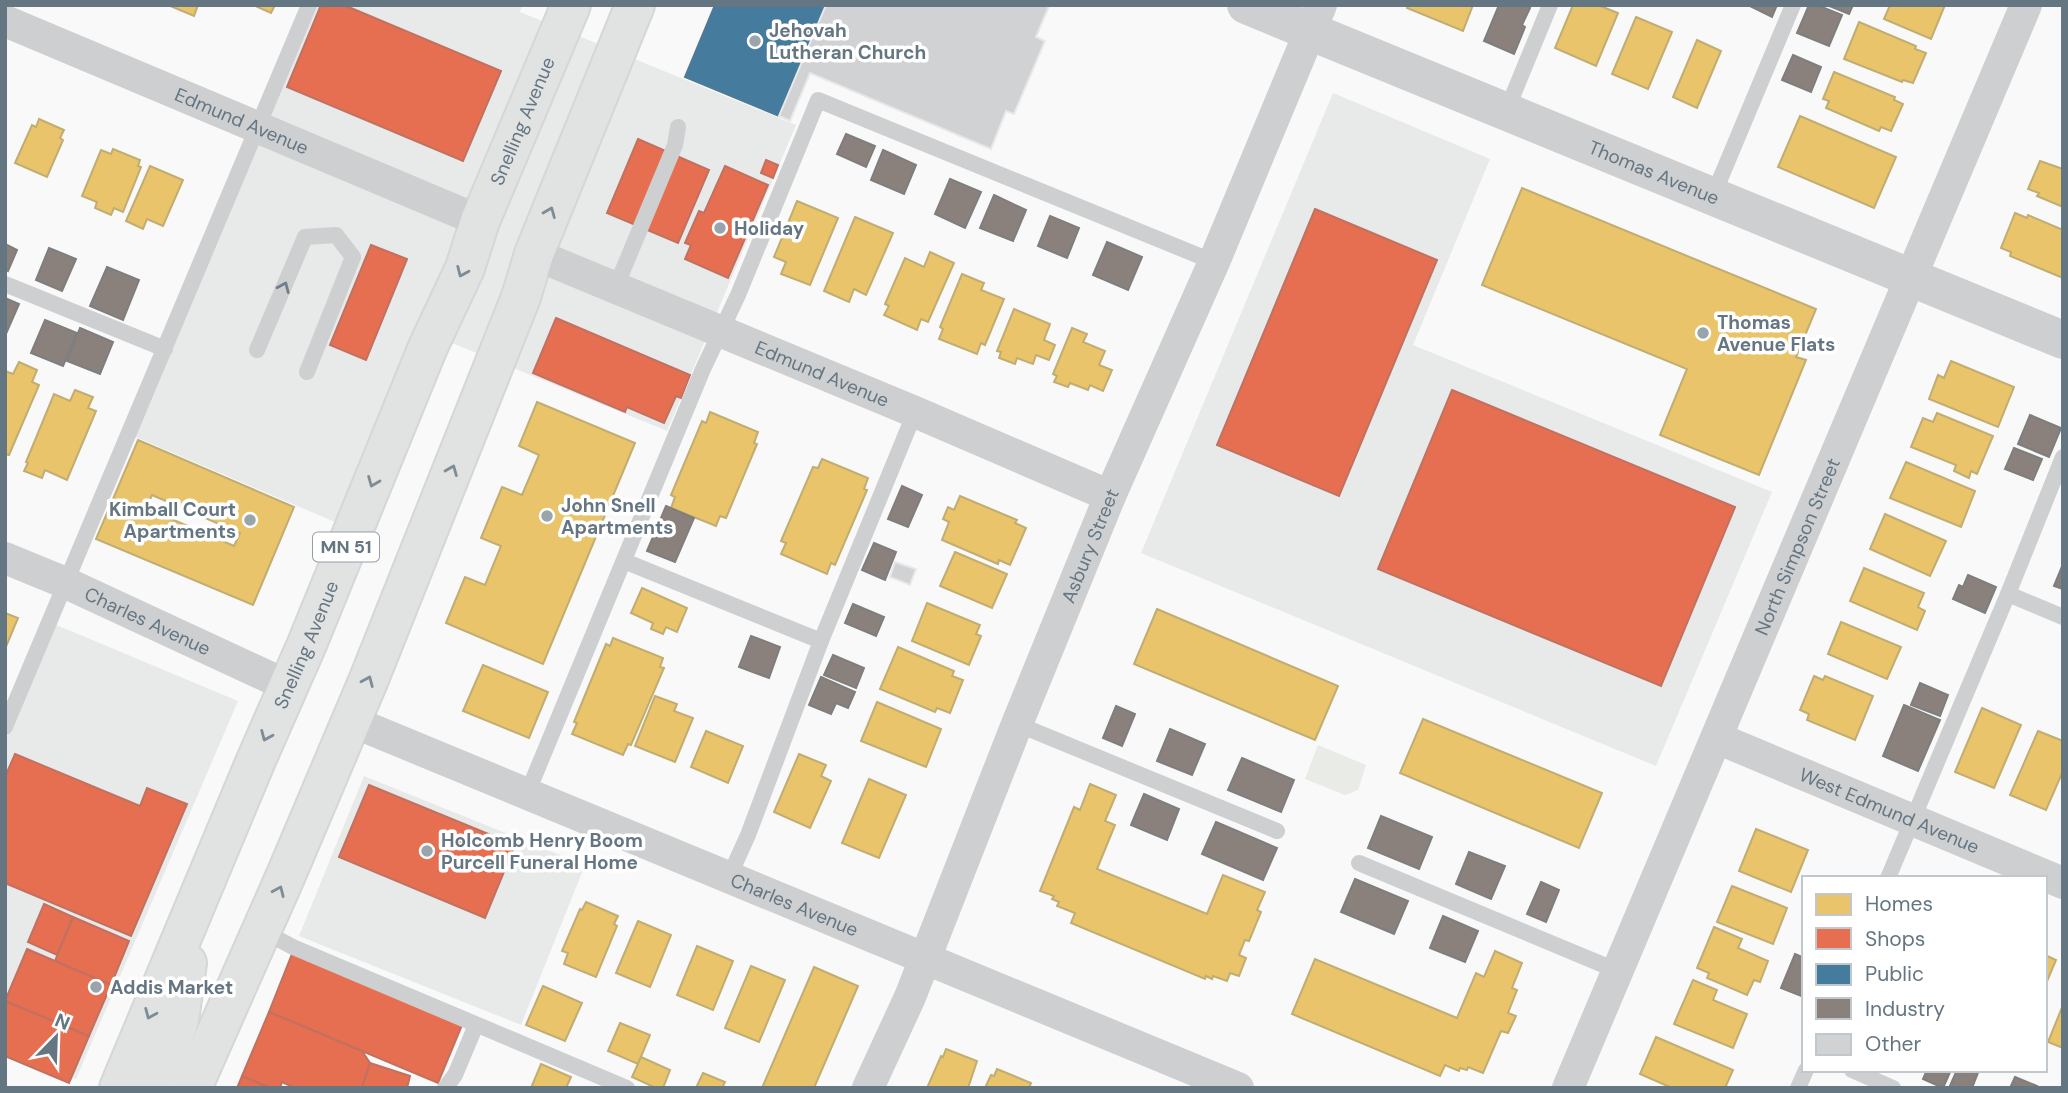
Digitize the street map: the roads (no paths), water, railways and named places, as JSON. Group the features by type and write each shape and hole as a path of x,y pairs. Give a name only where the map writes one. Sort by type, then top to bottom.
{"main road":[{"name":"Snelling Avenue","path":"119,1088 422,360 465,268 480,221 571,5"},
{"path":"192,1088 351,721 635,5"},
{"path":"158,1088 179,1020 194,909"}],"street":[{"name":"Thomas Avenue","path":"1246,5 1315,18 1506,112 2063,340"},
{"name":"North Simpson Street","path":"1568,1088 2026,5"},
{"name":"Asbury Street","path":"868,1088 910,997 1110,496 1214,261 1315,18"},
{"name":"Edmund Avenue","path":"5,21 480,221"},
{"name":"Edmund Avenue","path":"534,254 1110,496"},
{"name":"Charles Avenue","path":"5,558 66,583 288,686"},
{"name":"Charles Avenue","path":"351,721 1238,1088"},
{"name":"West Edmund Avenue","path":"1717,738 2047,876"}],"lane":[{"path":"5,727 309,5"},
{"path":"1506,112 1550,5"},
{"path":"1713,196 1793,5"},
{"path":"527,794 818,100 1214,261"},
{"path":"615,289 675,145 678,127"},
{"path":"257,349 305,237 336,235 353,257 307,372"},
{"path":"5,284 165,349"},
{"path":"729,877 748,835 821,641 915,412"},
{"path":"1889,876 2063,457"},
{"path":"624,561 821,641"},
{"path":"2008,594 2063,617"},
{"path":"1017,724 1277,831"},
{"path":"1359,863 1618,971"},
{"path":"261,930 293,947 627,1088"},
{"path":"445,1088 455,1075 477,1025"},
{"path":"1798,1088 1805,1072"},
{"path":"1857,1072 1893,1088"}],"place":[{"name":"Jehovah Lutheran Church","path":"755,41"},
{"name":"Holiday","path":"720,228"},
{"name":"Thomas Avenue Flats","path":"1703,333"},
{"name":"John Snell Apartments","path":"547,516"},
{"name":"Kimball Court Apartments","path":"250,520"},
{"name":"Holcomb Henry Boom Purcell Funeral Home","path":"427,851"},
{"name":"Addis Market","path":"96,987"}]}
